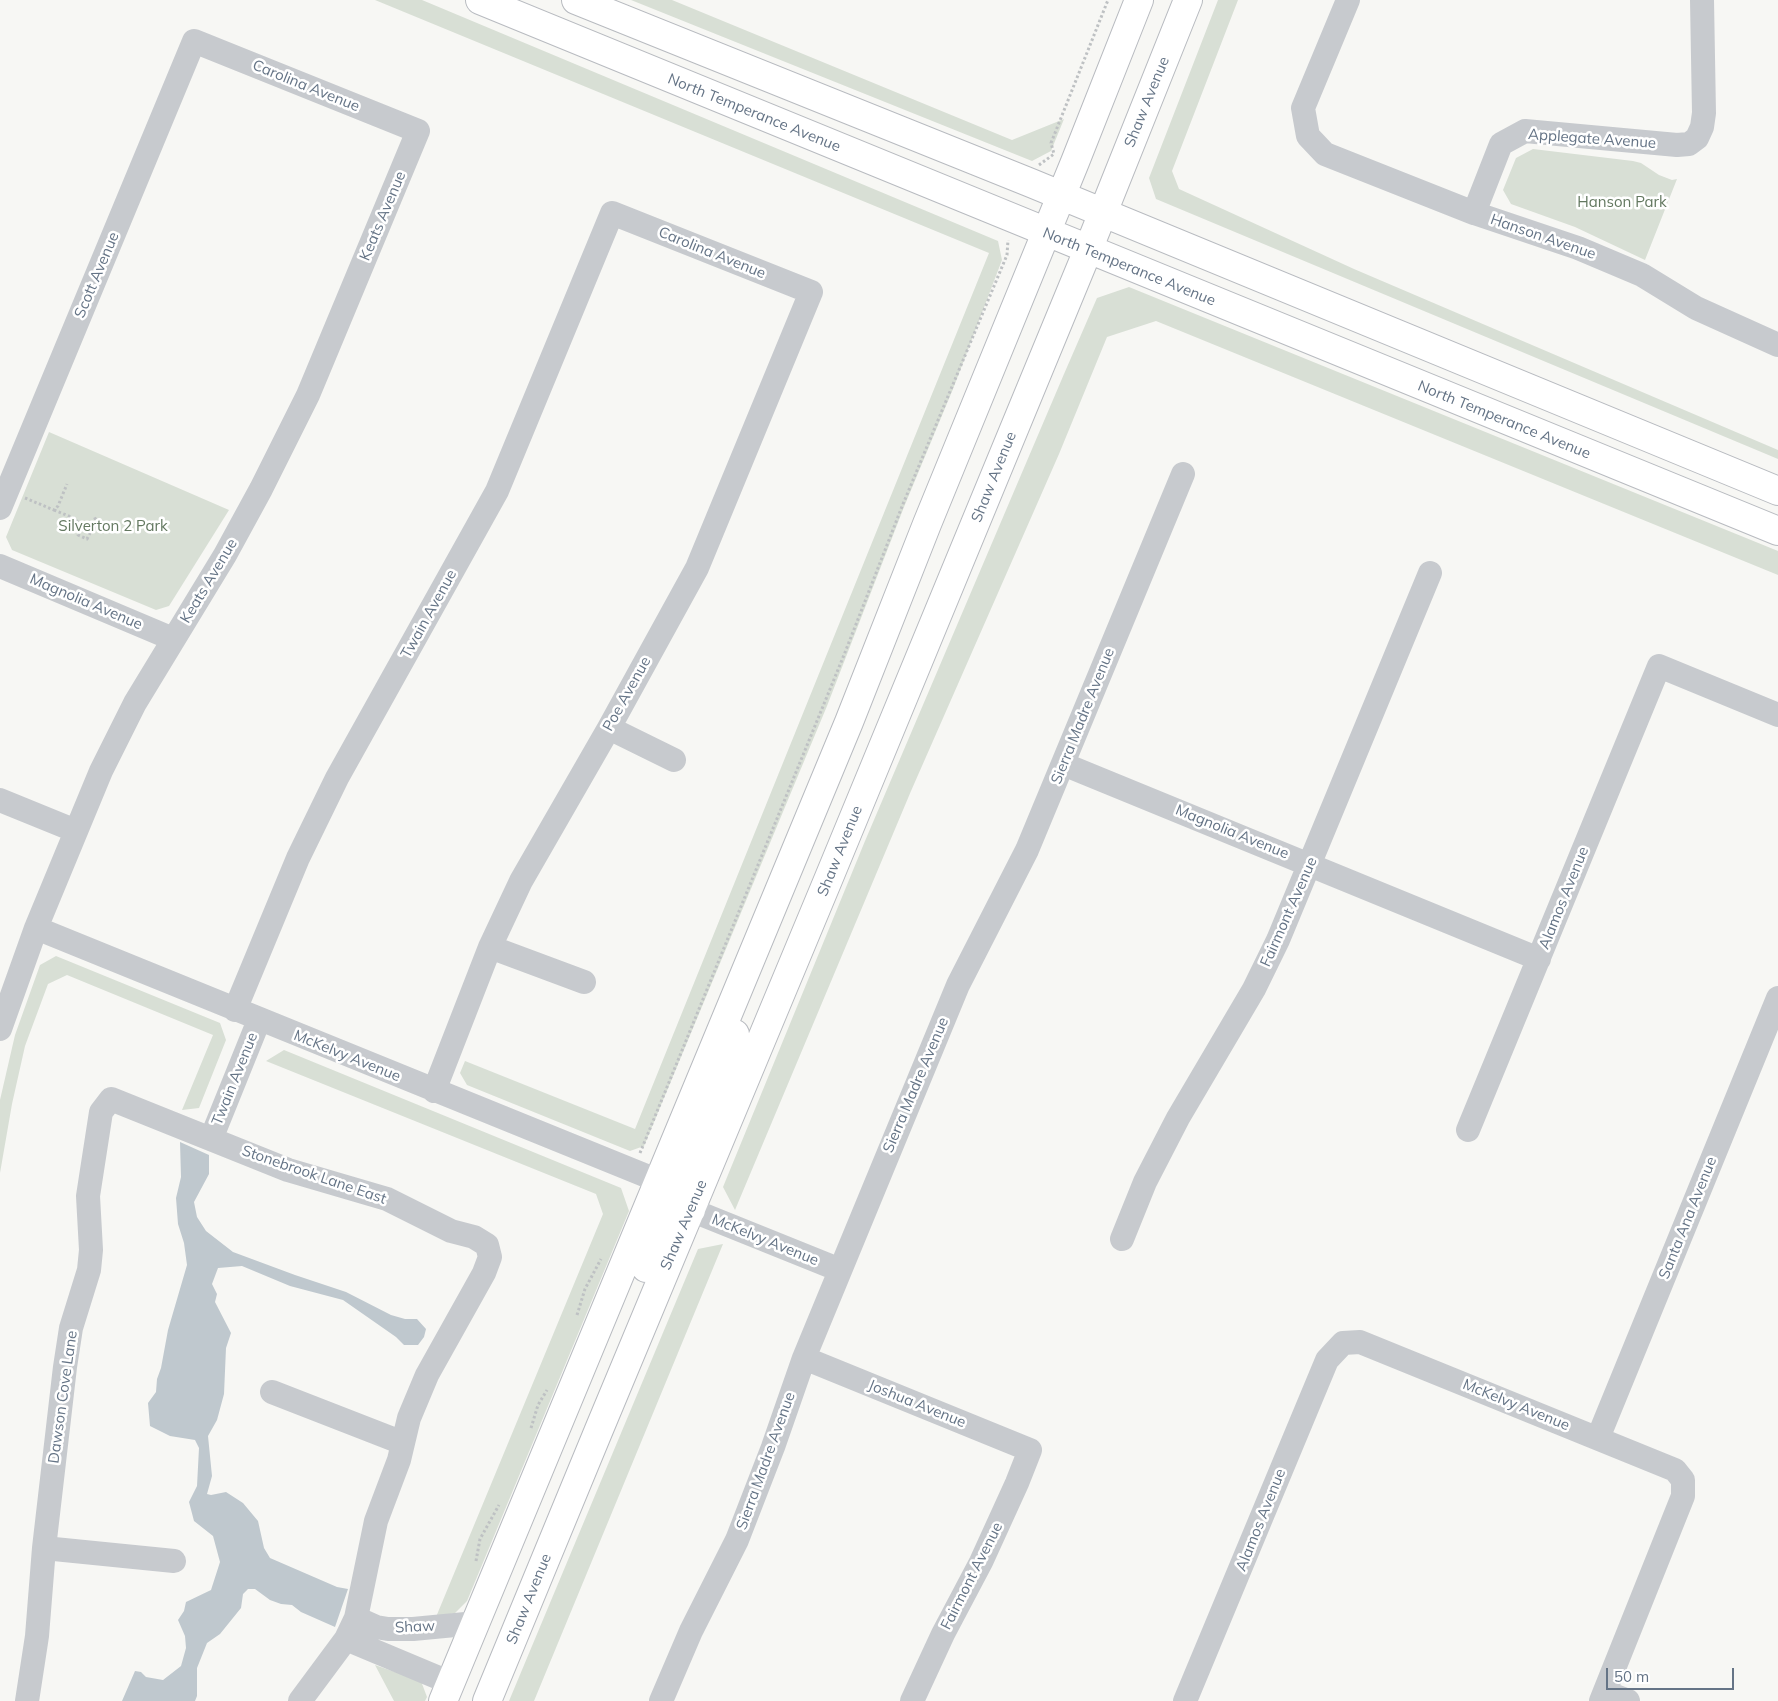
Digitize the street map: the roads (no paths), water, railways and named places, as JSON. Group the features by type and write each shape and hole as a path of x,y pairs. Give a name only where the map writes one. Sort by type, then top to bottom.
{"main road":[{"name":"North Temperance Avenue","path":"480,0 1778,531"},
{"path":"576,0 1102,212 1778,491"},
{"path":"447,1692 849,722 927,524 1062,196 1139,0"},
{"name":"Shaw Avenue","path":"487,1701 1088,250 1188,0"},
{"path":"691,1210 684,1192 685,1170 731,1055 750,958"},
{"path":"598,1432 616,1346 669,1212 670,1203 667,1187 659,1181"}],"street":[{"name":"Hanson Avenue","path":"1348,0 1303,108 1308,136 1325,154 1474,213 1578,248 1642,276 1696,308 1778,344"},
{"name":"Applegate Avenue","path":"1474,213 1501,144 1525,131 1678,145 1689,144 1697,138 1702,126 1704,113 1702,0"},
{"name":"Carolina Avenue","path":"194,41 418,132"},
{"name":"Scott Avenue","path":"0,508 194,41"},
{"name":"Keats Avenue","path":"0,1029 36,928 101,771 135,703 230,547 308,395 418,132"},
{"name":"Carolina Avenue","path":"612,213 811,292"},
{"name":"Twain Avenue","path":"235,1010 298,858 338,778 497,491 612,213"},
{"name":"Poe Avenue","path":"434,1091 490,948 521,881 609,728 697,568 811,292"},
{"name":"Sierra Madre Avenue","path":"661,1701 691,1631 737,1540 773,1447 804,1358 958,985 1027,850 1183,474"},
{"name":"Magnolia Avenue","path":"0,566 173,639"},
{"name":"Fairmont Avenue","path":"1122,1239 1145,1182 1178,1118 1254,989 1278,940 1430,573"},
{"name":"Alamos Avenue","path":"1468,1130 1659,666 1778,715"},
{"path":"609,728 674,760"},
{"name":"Magnolia Avenue","path":"1063,764 1539,958"},
{"path":"0,800 76,831"},
{"name":"McKelvy Avenue","path":"36,928 659,1181"},
{"path":"490,948 584,982"},
{"name":"Santa Ana Avenue","path":"1598,1438 1778,998"},
{"name":"Twain Avenue","path":"211,1139 259,1020"},
{"name":"Stonebrook Lane East","path":"111,1099 288,1170 387,1199 451,1230 474,1237 487,1245 490,1257 484,1273 427,1375 409,1418 403,1443"},
{"name":"Dawson Cove Lane","path":"27,1701 37,1636 44,1548 65,1367 72,1328 89,1270 91,1250 88,1196 101,1112 111,1099"},
{"name":"McKelvy Avenue","path":"691,1210 840,1270"},
{"name":"McKelvy Avenue","path":"1343,1343 1360,1342 1675,1470 1684,1480 1683,1496 1603,1696"},
{"name":"Alamos Avenue","path":"1185,1701 1327,1360 1343,1343"},
{"name":"Joshua Avenue","path":"804,1358 1030,1450"},
{"path":"272,1392 403,1443 400,1460 376,1521 356,1618 346,1639 300,1701"},
{"name":"Fairmont Avenue","path":"912,1701 943,1634 981,1562 1030,1450"},
{"path":"44,1548 174,1561"},
{"name":"Shaw","path":"356,1618 376,1627 388,1629 413,1629 476,1623"},
{"name":"Shaw","path":"346,1639 447,1692"},
{"path":"1603,1696 1628,1701"}],"park label":[{"name":"Hanson Park","path":"1622,202"},
{"name":"Silverton 2 Park","path":"113,526"}]}
